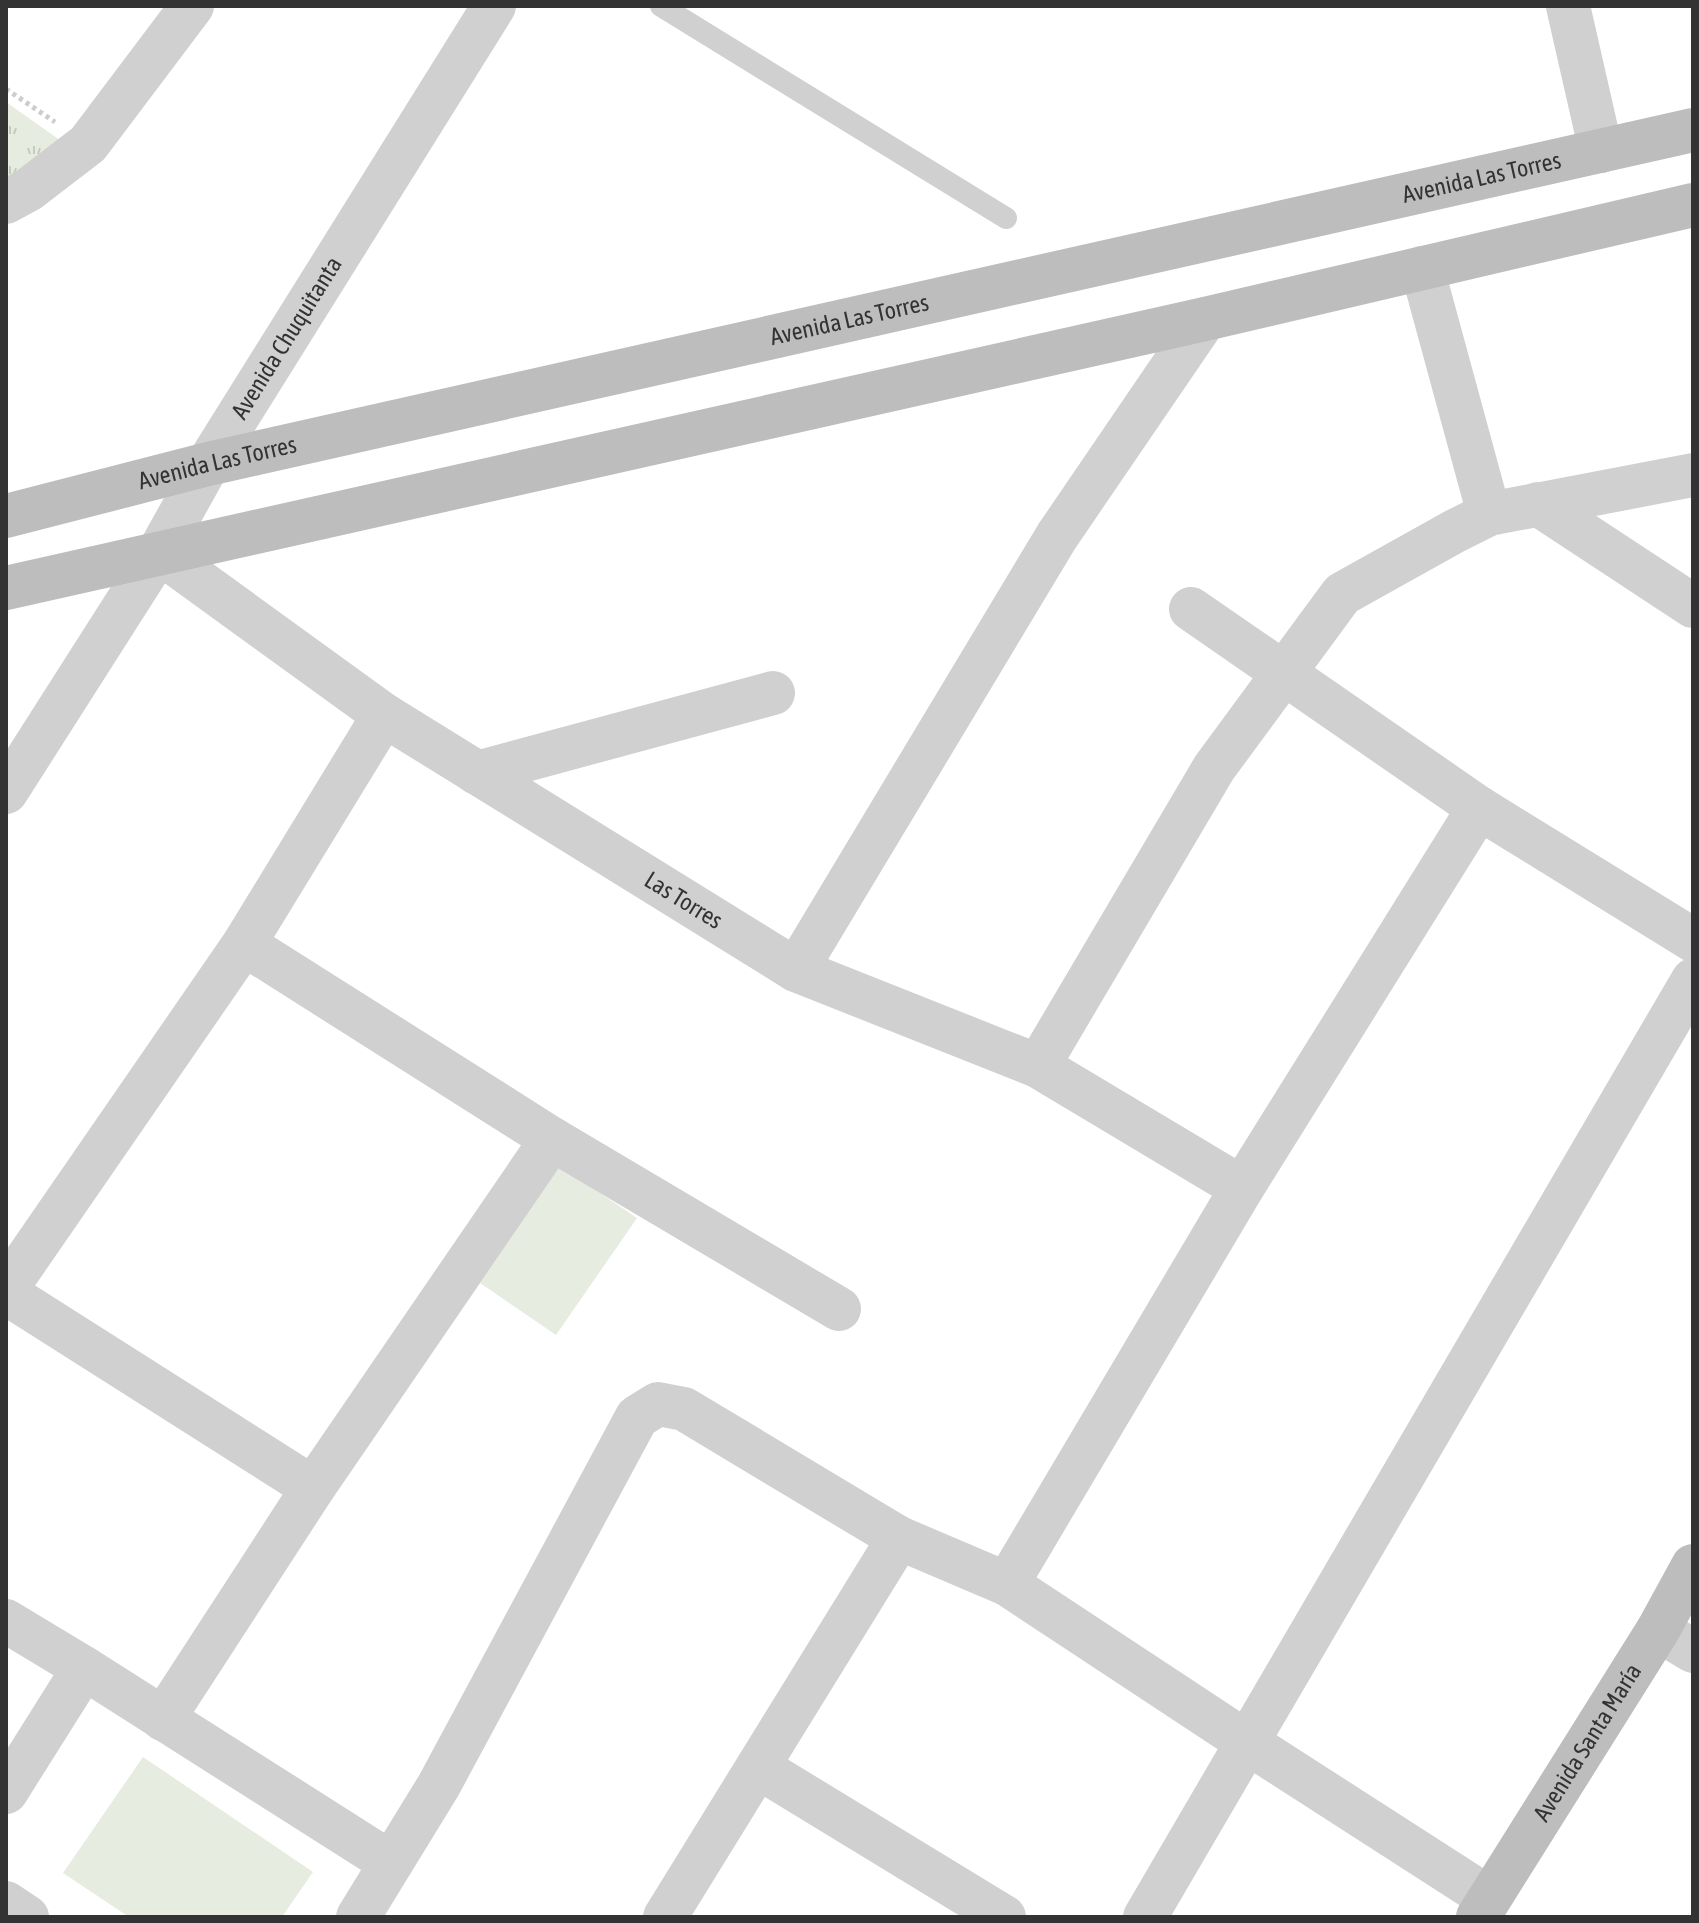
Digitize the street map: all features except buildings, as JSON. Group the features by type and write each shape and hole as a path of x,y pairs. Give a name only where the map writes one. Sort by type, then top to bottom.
{"street":[{"path":"6,202 28,190 88,144 192,6"},
{"path":"1568,6 1601,151"},
{"name":"Avenida Chuquitanta","path":"6,792 159,552 208,464 487,8"},
{"name":"Avenida Las Torres","path":"6,516 208,464 1693,130"},
{"path":"6,588 1205,319 1693,205"},
{"path":"1422,268 1489,514"},
{"path":"796,970 1057,536 1205,319"},
{"path":"1038,1066 1214,768 1342,594 1489,514 1693,475"},
{"path":"1538,504 1693,606"},
{"name":"Las Torres","path":"159,552 384,715 796,970 1038,1066 1242,1188"},
{"path":"1191,609 1479,808 1693,940"},
{"path":"477,773 773,693"},
{"path":"313,1488 6,1291 244,944 384,715"},
{"path":"1007,1584 1242,1188 1479,808"},
{"path":"244,944 552,1139 839,1309"},
{"path":"1145,1917 1693,980"},
{"path":"163,1719 313,1488 552,1139"},
{"path":"358,1917 439,1785 637,1417 658,1404 684,1409 899,1538 1007,1584 1248,1743 1484,1908"},
{"path":"665,1917 899,1538"},
{"name":"Avenida Santa María","path":"1484,1908 1675,1641 1693,1566"},
{"path":"6,1621 391,1863"},
{"path":"6,1792 84,1668"},
{"path":"758,1767 1004,1917"},
{"path":"6,1903 27,1917"}],"lane":[{"path":"661,6 1006,218"}],"path":[{"path":"6,89 88,144"}],"green space":[{"path":"6,102 64,143 6,191"},
{"path":"560,1166 637,1218 556,1335 480,1283"},
{"path":"143,1757 313,1872 282,1917 129,1917 63,1873"}]}
